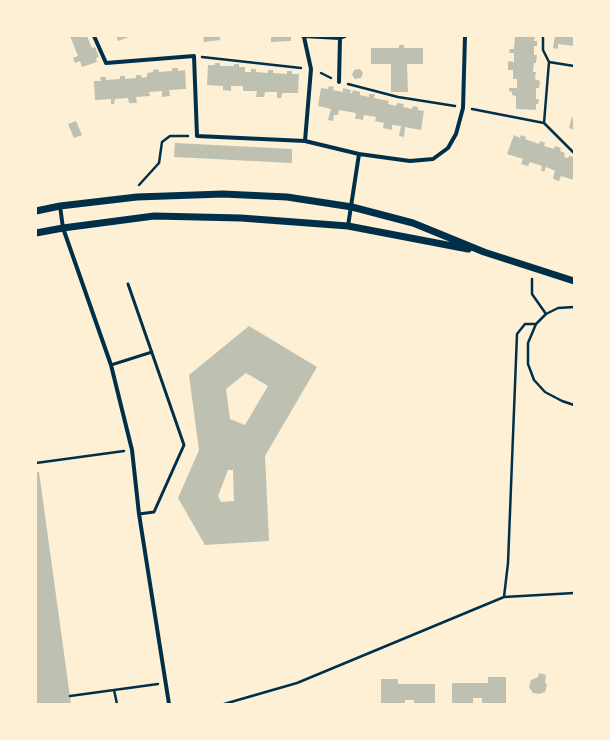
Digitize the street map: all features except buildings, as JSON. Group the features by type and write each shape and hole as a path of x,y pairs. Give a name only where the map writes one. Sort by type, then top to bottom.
{"street":[{"path":"94,36 106,63 194,56 197,136 305,141 359,154 410,161 433,159 448,148 456,134 463,108 465,36"},
{"path":"305,141 311,69 304,36 343,37 339,82"},
{"path":"348,226 359,154"},
{"path":"36,211 60,206 137,197 223,194 287,197 352,207 413,223 484,252 574,281"},
{"path":"60,206 63,228 111,365 132,450 139,514 169,704"},
{"path":"36,233 154,216 242,218 348,226 484,252"}],"lane":[{"path":"128,284 184,445 154,512 139,514"},
{"path":"111,365 152,352"}],"path":[{"path":"543,36 543,50 549,62 544,123"},
{"path":"194,56 311,69 339,82 398,97 544,123 574,153"},
{"path":"549,62 574,66"},
{"path":"137,197 138,187 159,163 162,142 170,136 197,136"},
{"path":"532,267 532,294 546,314"},
{"path":"574,307 558,308 546,314 536,324 528,343 528,364 534,380 545,392 562,401 574,405"},
{"path":"504,597 508,563 517,334 525,324 536,324"},
{"path":"36,463 132,450"},
{"path":"224,704 297,683 504,597 574,593"},
{"path":"70,696 166,683"},
{"path":"114,690 116,704"}]}
